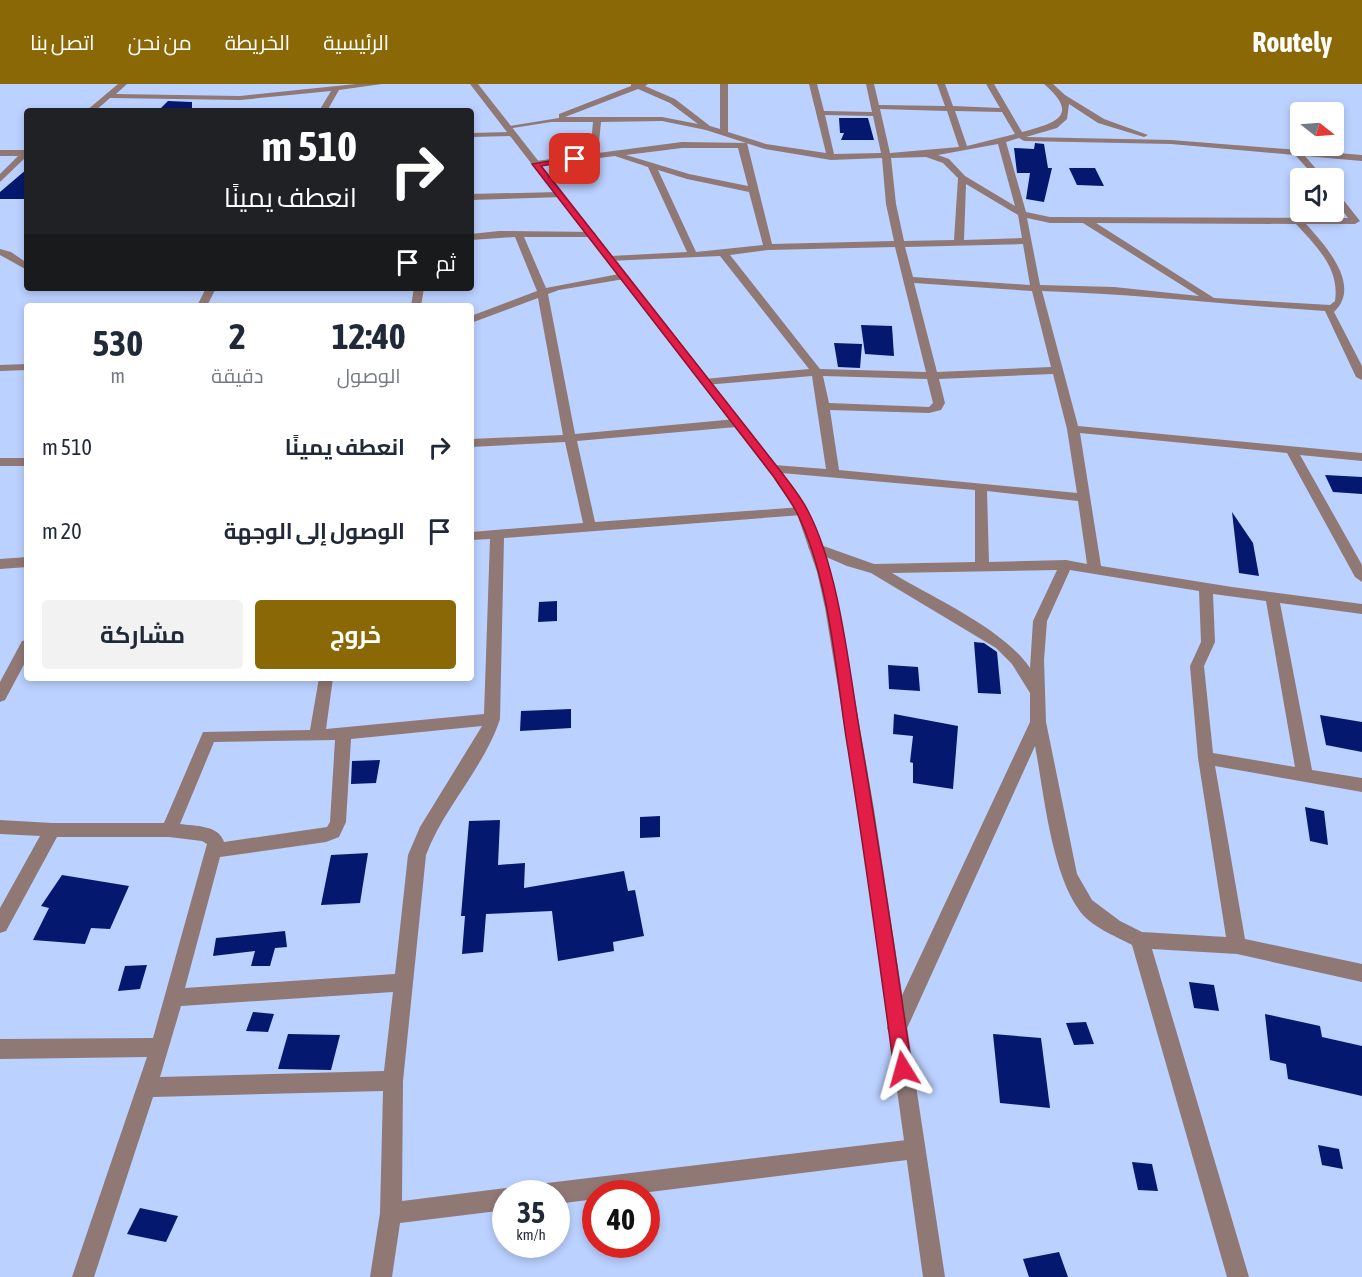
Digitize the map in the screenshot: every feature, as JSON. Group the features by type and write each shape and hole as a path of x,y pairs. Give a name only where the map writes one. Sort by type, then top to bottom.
{"street":[{"path":"93,108 123,84"},
{"path":"256,96 268,84"},
{"path":"107,96 256,96 378,84"},
{"path":"474,84 774,469 802,511 824,572 832,608 866,809 934,1277"},
{"path":"724,84 724,133"},
{"path":"813,84 831,157"},
{"path":"824,406 929,410 937,408 939,403 900,246 891,204 886,154 870,84"},
{"path":"941,84 964,149"},
{"path":"990,84 1020,136"},
{"path":"1048,84 1113,126 1171,142"},
{"path":"474,135 509,130 551,120 638,85 670,98 708,128"},
{"path":"325,108 335,90"},
{"path":"536,164 682,145 765,146 831,157 928,154 964,149 1054,126 1063,119 1067,111 1062,91"},
{"path":"820,113 949,108 1005,110"},
{"path":"594,156 597,119"},
{"path":"551,120 662,119 708,128 765,146"},
{"path":"1004,140 1171,142 1290,151"},
{"path":"1004,140 1022,214 1036,288 1073,429 1095,570"},
{"path":"742,145 768,248"},
{"path":"0,153 24,153"},
{"path":"613,154 703,180 754,190"},
{"path":"928,154 946,161 962,178 1022,214 1050,220 1290,222"},
{"path":"0,179 24,155"},
{"path":"1301,156 1311,168"},
{"path":"1340,156 1362,158"},
{"path":"651,165 693,255"},
{"path":"959,244 962,178"},
{"path":"474,197 560,195"},
{"path":"1344,207 1355,221 1344,221"},
{"path":"1083,220 1115,237 1213,301"},
{"path":"909,280 1036,288 1114,290 1213,301 1332,308 1338,306 1341,301 1340,272 1300,222"},
{"path":"474,237 591,234"},
{"path":"519,235 543,291 570,438 590,527"},
{"path":"611,259 723,253 768,248 1027,242"},
{"path":"0,252 24,261"},
{"path":"723,253 817,372 833,474"},
{"path":"474,319 543,291 624,276"},
{"path":"1332,308 1329,312 1362,377"},
{"path":"0,368 24,367"},
{"path":"705,382 817,372 933,376 1058,370"},
{"path":"474,443 570,438 736,423"},
{"path":"1073,429 1362,457"},
{"path":"1291,450 1362,577"},
{"path":"0,462 24,462"},
{"path":"774,469 1085,498"},
{"path":"981,487 982,566"},
{"path":"474,536 802,511"},
{"path":"381,1277 391,1213 393,1081 417,855 426,832 487,734 492,719 498,534"},
{"path":"815,547 852,563 874,568 1066,565 1206,588 1362,609"},
{"path":"0,564 24,562"},
{"path":"1066,565 1040,621 1037,660 1038,722 1069,875 1086,906 1114,927 1140,940 1237,946 1362,973"},
{"path":"874,568 1002,644 1017,660 1038,693"},
{"path":"1206,588 1208,642 1206,649 1199,657 1197,666 1206,758 1237,946"},
{"path":"1272,597 1305,775"},
{"path":"0,696 24,651"},
{"path":"317,736 326,681"},
{"path":"170,830 209,736 317,736 492,719"},
{"path":"897,1028 1038,722"},
{"path":"214,851 327,835 333,832 338,822 343,734"},
{"path":"1206,758 1362,785"},
{"path":"0,827 52,830 170,830 212,836 216,841 160,1047 83,1277"},
{"path":"0,926 52,830"},
{"path":"1140,940 1238,1277"},
{"path":"174,998 405,982"},
{"path":"0,1049 160,1047"},
{"path":"146,1087 393,1081"},
{"path":"570,1191 915,1149"},
{"path":"391,1213 492,1201"}],"building":[{"path":"168,101 192,102 192,108 161,108"},
{"path":"839,118 868,118 874,140 841,140 844,133 840,133"},
{"path":"1035,143 1044,144 1048,168 1052,168 1044,202 1026,199 1030,173 1017,173 1014,148 1034,149"},
{"path":"1069,168 1095,168 1104,186 1077,185"},
{"path":"24,172 24,199 0,199 0,192"},
{"path":"861,325 892,326 894,356 865,354"},
{"path":"834,343 862,344 860,368 838,367"},
{"path":"1325,475 1362,477 1362,494 1333,492"},
{"path":"1232,512 1253,543 1259,576 1239,573"},
{"path":"557,601 557,621 538,622 539,602"},
{"path":"974,642 984,643 997,652 1001,694 978,693"},
{"path":"888,665 918,667 920,691 889,689"},
{"path":"571,709 571,728 520,731 521,711"},
{"path":"894,714 958,726 953,789 913,783 913,763 910,762 913,736 893,734"},
{"path":"1320,715 1362,722 1362,752 1326,745"},
{"path":"380,760 376,783 351,784 352,761"},
{"path":"1305,807 1324,811 1328,845 1310,841"},
{"path":"660,816 660,837 640,838 640,817"},
{"path":"500,820 498,865 525,863 524,888 624,871 628,891 635,890 644,936 613,942 614,951 558,961 552,911 486,914 483,952 462,954 465,916 461,916 469,821"},
{"path":"368,853 360,903 321,905 331,855"},
{"path":"62,875 129,886 110,929 91,928 85,944 33,940 49,908 41,906"},
{"path":"285,931 287,947 275,948 270,966 251,966 255,951 213,956 216,938"},
{"path":"147,965 140,989 118,991 125,966"},
{"path":"1189,982 1214,985 1219,1011 1194,1008"},
{"path":"253,1012 274,1014 268,1032 246,1031"},
{"path":"1265,1014 1320,1026 1322,1037 1362,1046 1362,1096 1288,1079 1286,1064 1270,1060"},
{"path":"1086,1022 1094,1044 1074,1045 1066,1023"},
{"path":"288,1034 340,1035 331,1070 278,1069"},
{"path":"993,1034 1041,1038 1050,1108 1000,1103"},
{"path":"1318,1145 1339,1149 1343,1169 1322,1165"},
{"path":"1132,1162 1152,1164 1158,1191 1138,1190"},
{"path":"140,1208 178,1216 166,1242 127,1234"},
{"path":"1059,1252 1068,1277 1029,1277 1023,1259"}],"route":[{"path":"575,159 536,164 778,475 802,511 815,547 824,572 832,608 866,809 903,1069"}]}
